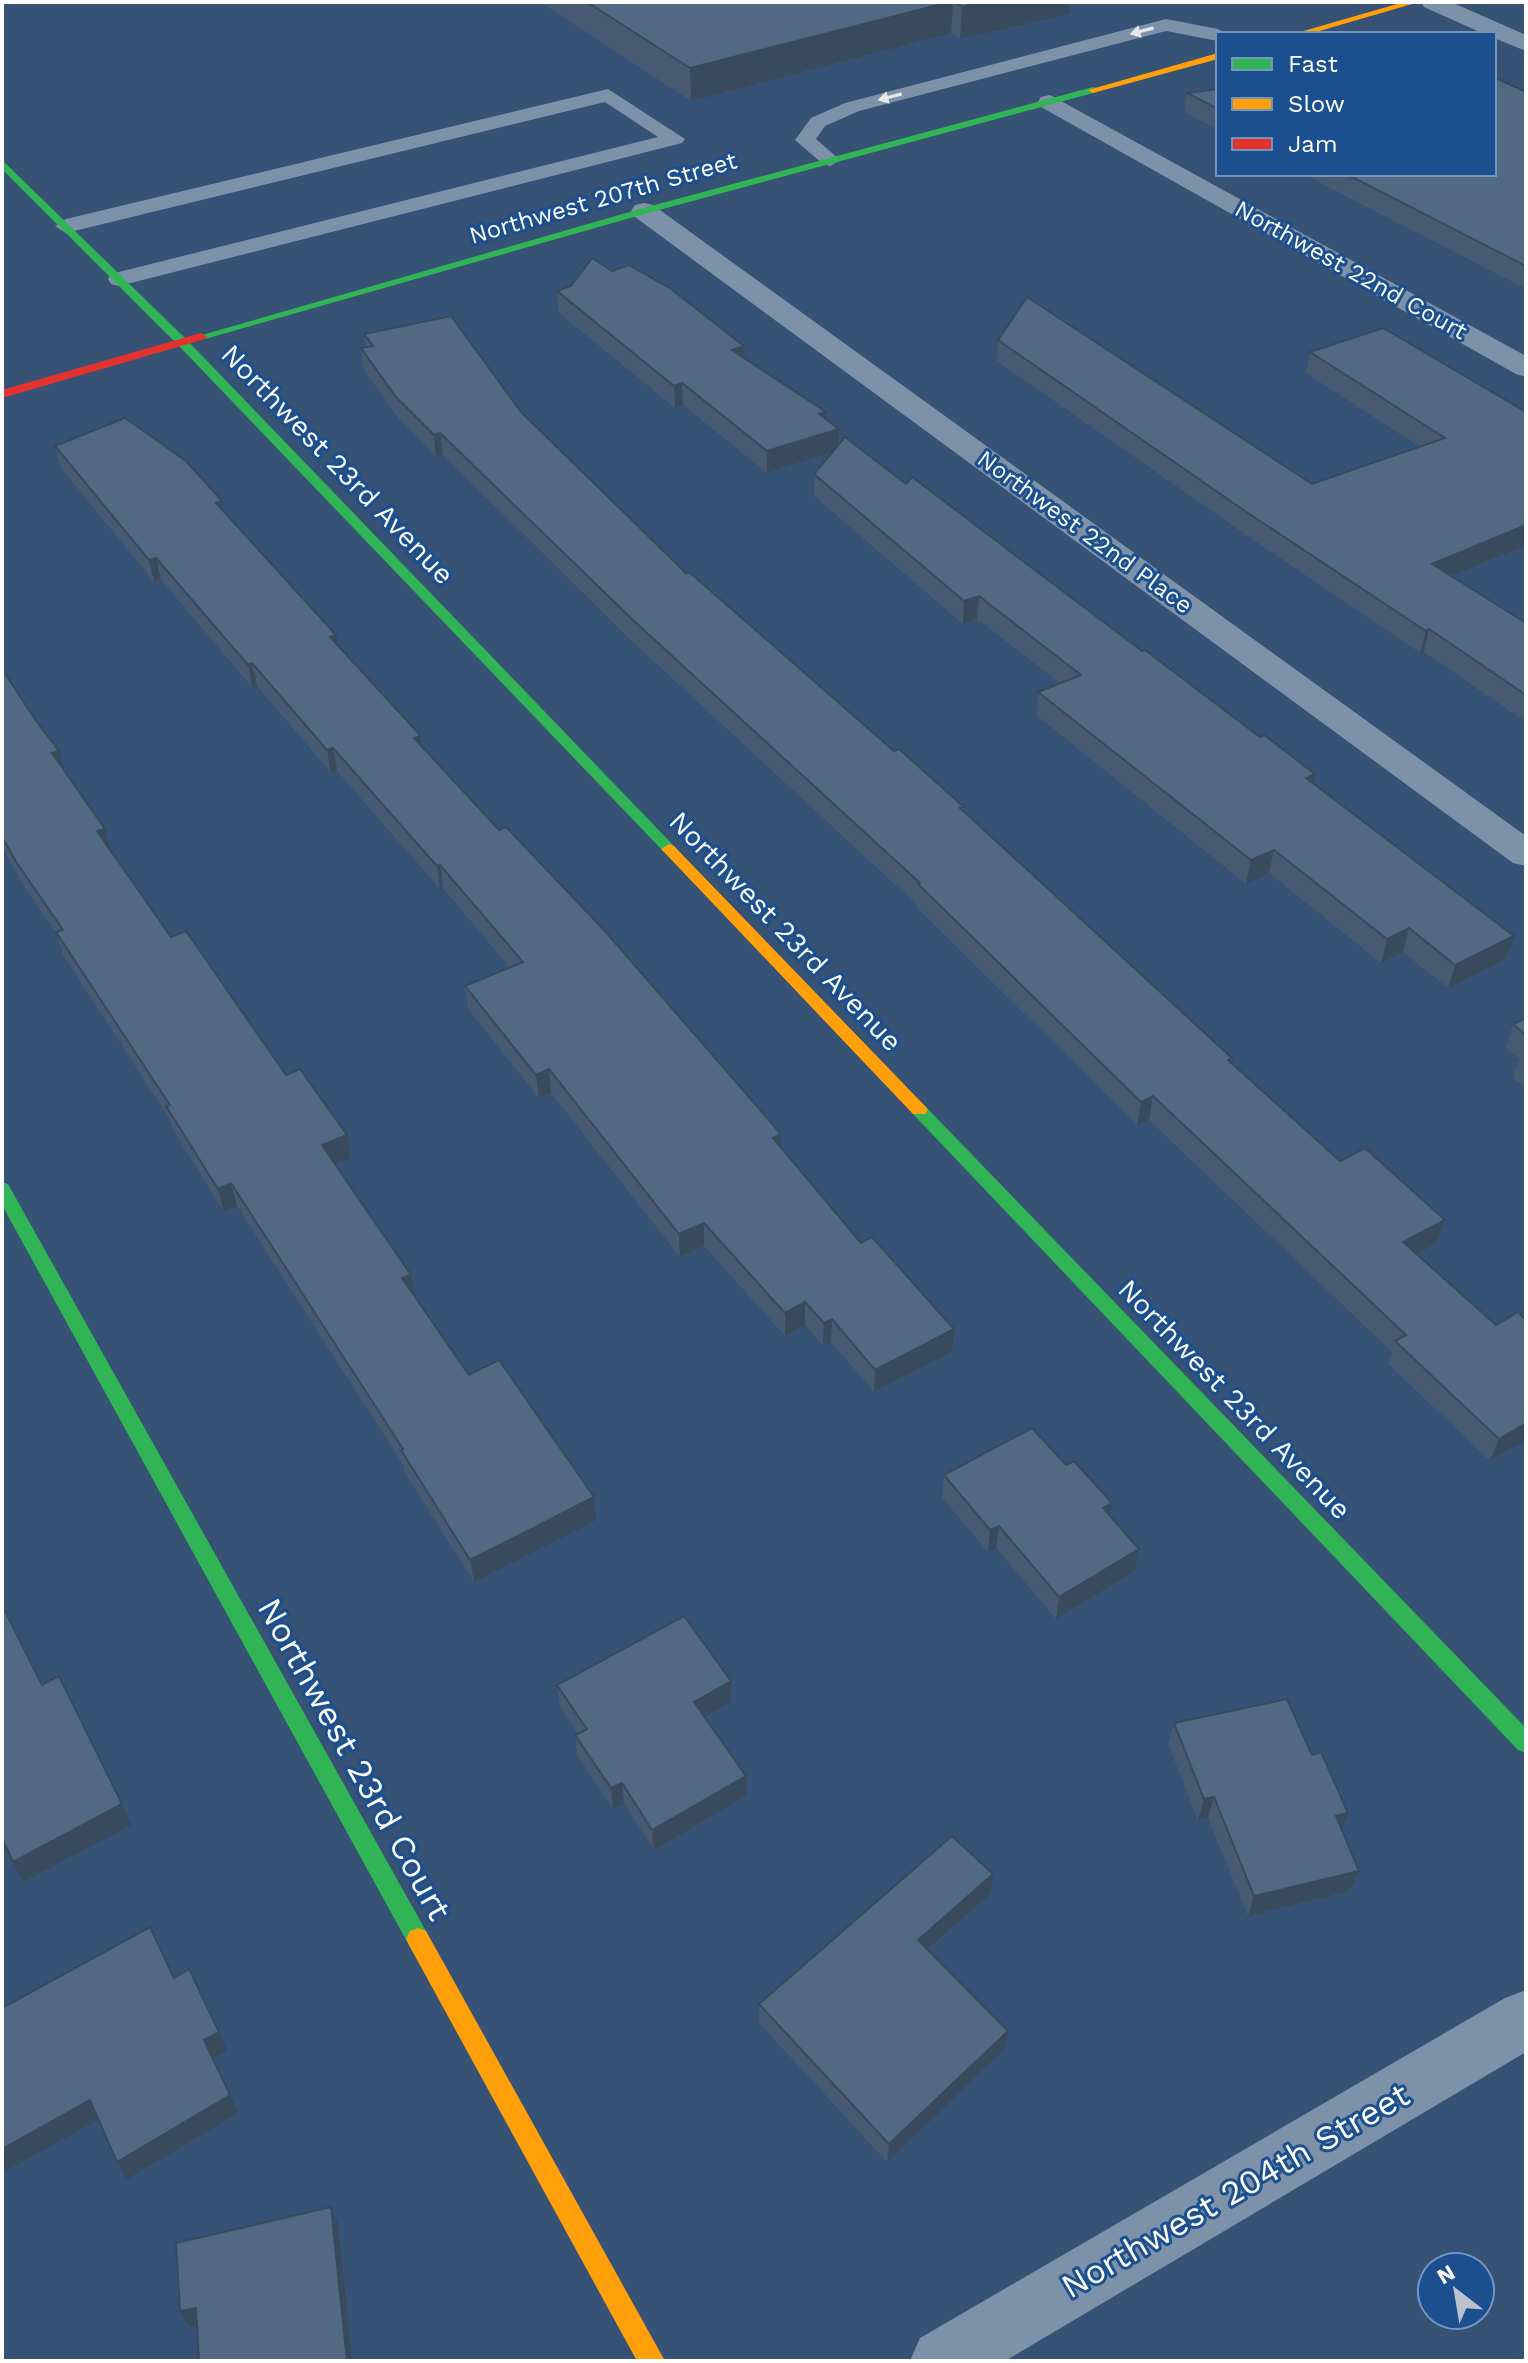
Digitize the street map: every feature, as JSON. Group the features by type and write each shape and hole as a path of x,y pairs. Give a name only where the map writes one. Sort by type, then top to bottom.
{"street":[{"path":"1305,32 1414,2"},
{"path":"1432,2 1526,44"},
{"name":"Northwest 207th Street","path":"2,394 644,211 1216,57"},
{"name":"Northwest 22nd Court","path":"1050,102 1526,368"},
{"name":"Northwest 23rd Avenue","path":"2,163 182,342 1526,1743"},
{"name":"Northwest 22nd Place","path":"644,211 1526,854"},
{"name":"Northwest 23rd Court","path":"2,1189 652,2361"},
{"name":"Northwest 204th Street","path":"943,2361 1526,2019"}],"lane":[{"path":"830,160 805,140 818,122 852,107 1166,25 1216,35"},
{"path":"66,226 608,95 675,139 119,279"}],"building":[{"path":"587,2 950,2 690,68"},
{"path":"954,2 984,2 962,7"},
{"path":"1496,78 1526,92 1526,266 1350,176 1496,176"},
{"path":"1216,89 1216,108 1187,93"},
{"path":"592,258 612,271 629,265 671,289 744,346 732,350 826,412 819,414 839,429 767,451 682,383 674,386 557,291 571,286"},
{"path":"1027,297 1312,484 1445,438 1310,352 1383,328 1526,412 1526,525 1432,564 1526,623 1526,695 1245,511 998,340"},
{"path":"451,316 521,412 686,573 689,572 894,751 899,749 964,807 960,808 1340,1161 1365,1148 1445,1220 1403,1242 1496,1325 1518,1312 1526,1320 1526,1423 1499,1439 1395,1341 1406,1335 1153,1096 1141,1102 920,883 634,621 440,433 434,435 396,397 361,348 373,346 364,334"},
{"path":"125,418 186,461 222,501 216,503 336,635 330,637 421,736 414,738 499,830 506,827 604,930 781,1134 773,1138 861,1243 872,1237 954,1329 875,1370 832,1319 824,1323 805,1302 785,1313 704,1223 679,1234 549,1069 536,1075 465,986 523,962 333,748 327,750 252,663 248,665 156,558 149,560 55,446"},
{"path":"845,437 906,484 912,477 1142,651 1145,650 1260,737 1264,735 1315,774 1306,778 1514,936 1455,965 1409,928 1387,939 1274,850 1251,860 1038,692 1081,675 979,596 964,601 814,474"},
{"path":"2,669 59,751 52,753 105,829 97,831 171,937 186,931 286,1075 300,1069 347,1135 322,1145 411,1275 402,1278 469,1375 499,1360 594,1497 470,1560 403,1449 231,1183 218,1189 166,1106 170,1105 56,932 63,930 2,837"},
{"path":"1526,1018 1526,1035 1513,1024"},
{"path":"1032,1428 1066,1465 1074,1461 1112,1503 1103,1508 1139,1549 1059,1597 999,1526 990,1530 944,1475"},
{"path":"2,1605 42,1685 59,1676 122,1804 13,1862 2,1838"},
{"path":"684,1616 731,1681 694,1702 746,1776 652,1830 622,1783 611,1788 575,1735 587,1729 557,1685"},
{"path":"1287,1699 1312,1755 1321,1752 1348,1813 1336,1816 1359,1871 1254,1896 1214,1797 1204,1799 1174,1723"},
{"path":"952,1836 993,1874 918,1940 1008,2031 889,2144 759,2004"},
{"path":"150,1927 174,1978 189,1969 219,2032 204,2040 230,2095 117,2162 90,2100 2,2149 2,2008"},
{"path":"331,2207 347,2361 199,2361 196,2308 180,2311 176,2243"}],"traffic: fast":[{"path":"201,337 644,211 1093,90"},
{"path":"2,163 182,342 669,849"},
{"path":"919,1110 1526,1743"},
{"path":"2,1189 418,1939"}],"traffic: slow":[{"path":"1305,32 1414,2"},
{"path":"1093,90 1216,57"},
{"path":"669,849 919,1110"},
{"path":"418,1939 652,2361"}],"traffic: jam":[{"path":"2,394 201,337"}]}
